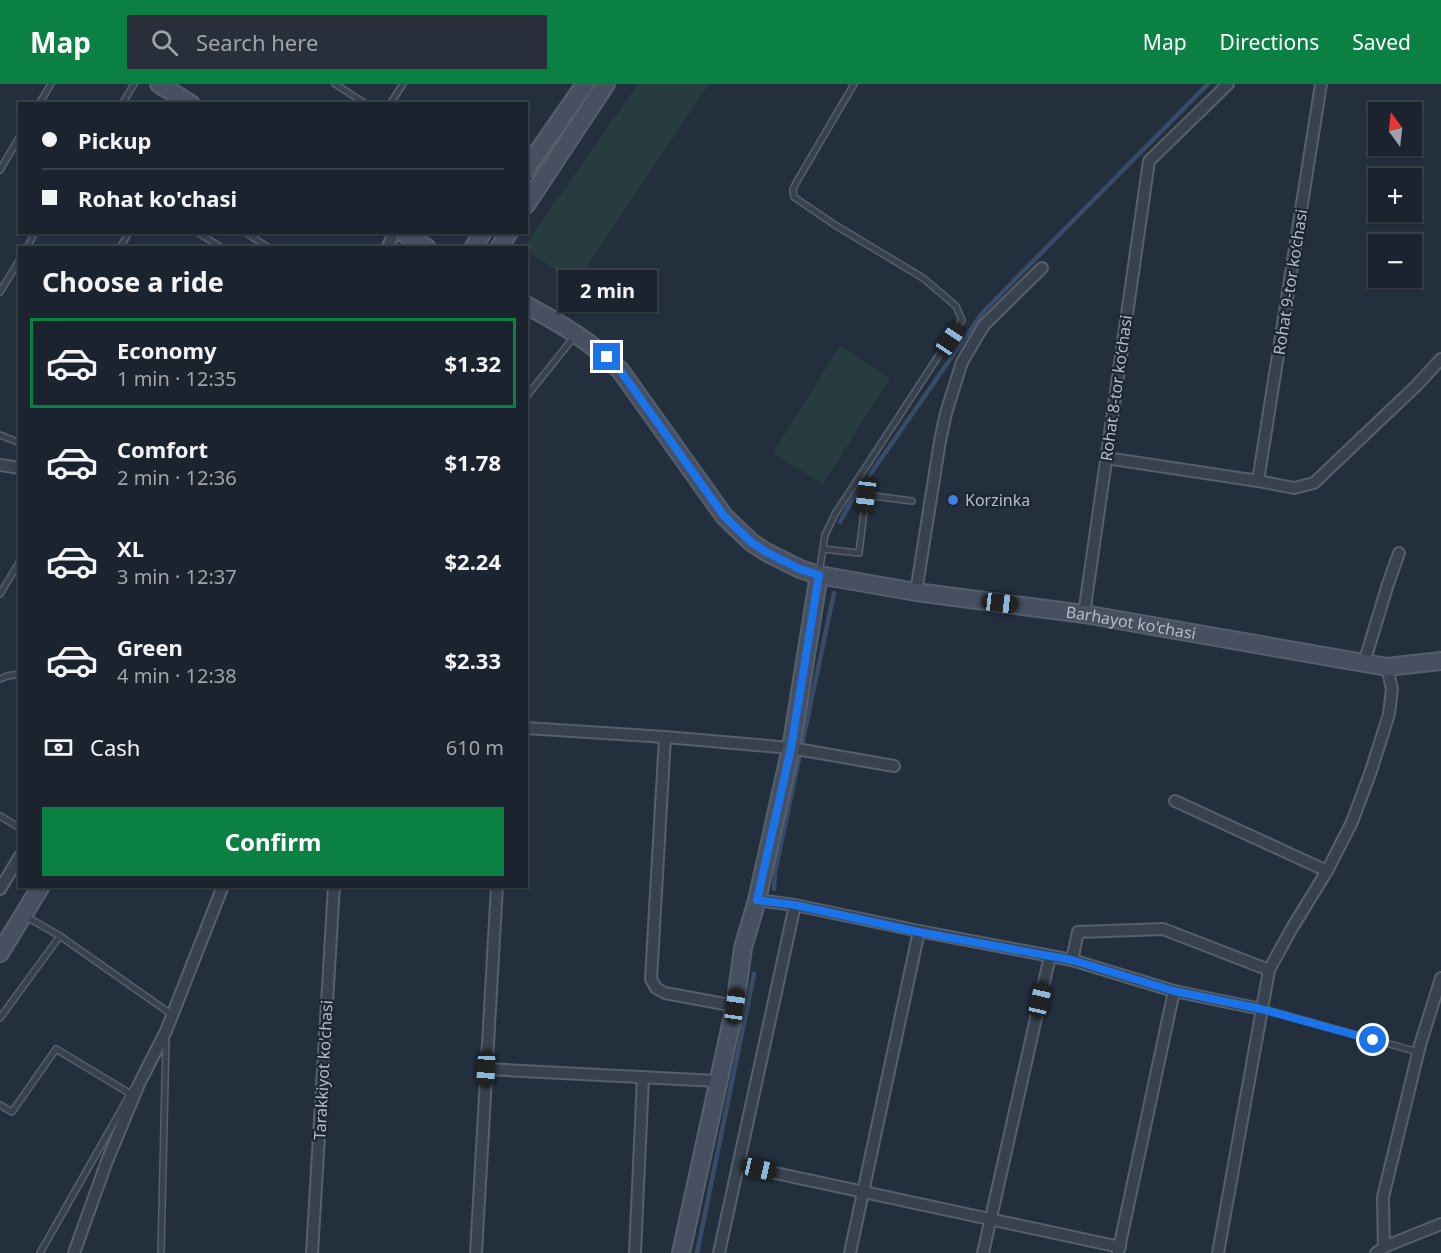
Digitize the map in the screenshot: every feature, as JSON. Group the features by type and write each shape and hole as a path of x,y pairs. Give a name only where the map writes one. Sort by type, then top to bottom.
{"street":[{"path":"159,84 188,102"},
{"path":"528,166 585,84"},
{"path":"528,203 606,84"},
{"name":"Rohat 8-tor ko‘chasi","path":"1084,614 1149,161 1228,84"},
{"name":"Rohat 9-tor ko‘chasi","path":"1258,481 1321,84"},
{"path":"405,234 425,246"},
{"path":"916,592 945,413 962,362 984,325 1042,268"},
{"name":"Barhayot ko'chasi","path":"528,306 577,333 620,370 724,516 766,552 800,569 819,575 916,592 1084,614 1387,667 1441,661"},
{"path":"1106,458 1294,488 1314,483 1417,385 1441,359"},
{"path":"0,465 18,468"},
{"path":"1364,663 1399,553"},
{"path":"681,1253 735,1006 743,948 757,900 791,748 819,575"},
{"path":"1218,1253 1269,970 1327,871 1352,822 1389,714 1392,689 1387,667"},
{"path":"528,728 791,748 894,766"},
{"path":"665,737 651,979 656,988 665,993 735,1006"},
{"path":"1175,801 1327,871"},
{"path":"0,888 18,859"},
{"path":"0,953 40,888"},
{"path":"74,1253 107,1161 139,1084 166,1031 222,888"},
{"name":"Tarakkiyot ko'chasi","path":"312,1253 334,888"},
{"path":"476,1253 497,888"},
{"path":"757,900 795,905 919,932 1072,960 1174,991 1261,1009"},
{"path":"719,1253 795,905"},
{"path":"1072,960 1078,932 1163,929 1269,970"},
{"path":"850,1253 919,932"},
{"path":"983,1253 1050,956"},
{"path":"1441,978 1418,1052 1383,1197 1380,1250 1441,1224"},
{"path":"738,1165 1119,1250 1174,991"},
{"path":"486,1069 717,1081"},
{"path":"635,1253 643,1077"}],"lane":[{"path":"40,102 51,84"},
{"path":"123,102 134,84"},
{"path":"335,84 363,102"},
{"path":"391,102 403,84"},
{"path":"819,575 825,535 835,514 962,320 956,306 923,278 835,225 794,197 793,189 796,183 854,84"},
{"path":"0,170 18,139"},
{"path":"200,234 219,246"},
{"path":"248,234 266,246"},
{"path":"0,292 18,262"},
{"path":"528,394 577,333"},
{"path":"0,435 18,442"},
{"path":"823,549 859,553 866,495 912,501"},
{"path":"0,594 18,564"},
{"path":"0,672 0,679 18,674"},
{"path":"0,816 18,827"},
{"path":"23,916 60,936 171,1014"},
{"path":"0,1018 60,936"},
{"path":"1261,1009 1418,1052"},
{"path":"161,1253 166,1031"},
{"path":"0,1106 12,1112 56,1049 129,1093"},
{"path":"40,1253 129,1093 139,1084"}],"green space":[{"path":"638,84 709,84 571,290 554,268 528,253 528,246 525,246"},
{"path":"840,346 890,378 823,484 773,453"}],"waterway":[{"path":"840,522 851,502 983,312 1208,84"},
{"path":"774,889 775,872 834,593"},
{"path":"697,1253 754,974"}],"place":[{"name":"Korzinka","path":"953,500"}],"route":[{"path":"607,357 620,370 724,516 751,542 766,552 800,569 819,575 791,748 757,900 795,905 919,932 1072,960 1174,991 1261,1009 1373,1040"}]}
